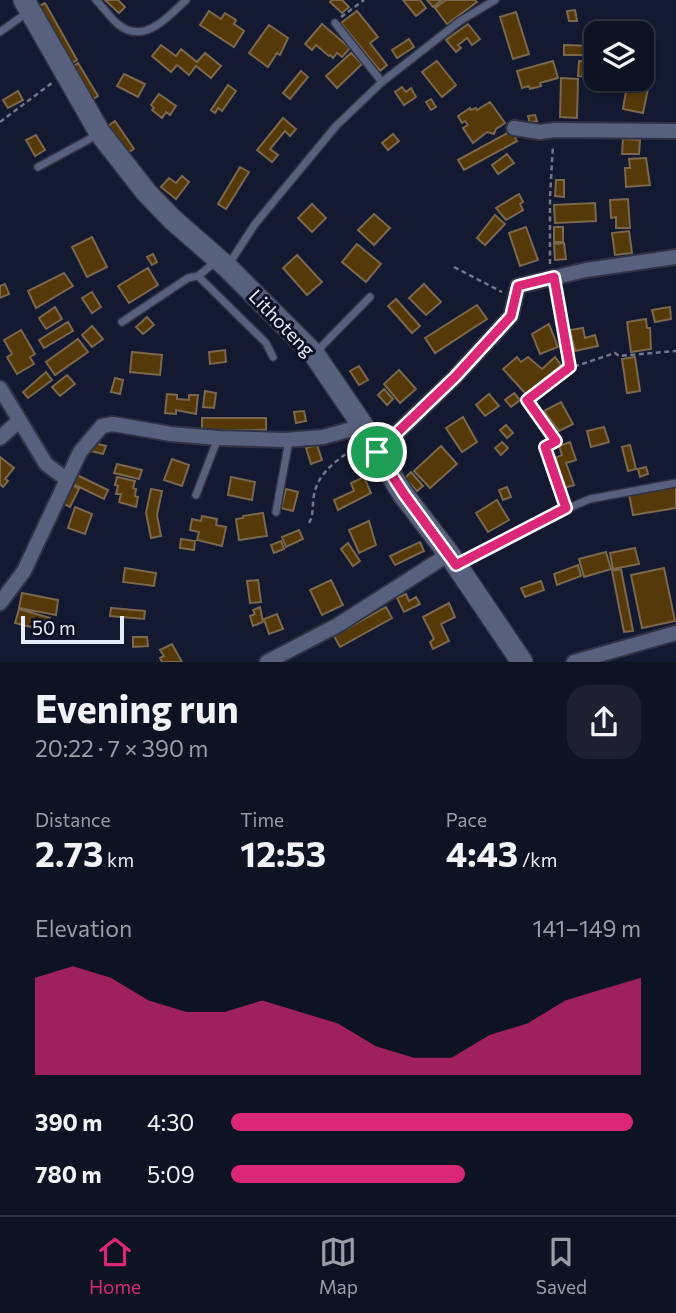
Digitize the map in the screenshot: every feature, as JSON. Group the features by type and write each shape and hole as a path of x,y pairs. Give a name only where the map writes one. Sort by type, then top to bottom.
{"main road":[{"name":"Lithoteng","path":"26,6 100,133 146,192 172,219 223,263 314,354 404,494 453,560 522,662"}],"street":[{"path":"514,128 540,132 676,131"},
{"path":"0,603 24,571 80,452 102,426 113,424 219,438 370,439 455,377 511,316 518,286 676,257"},
{"path":"2,395 46,464 66,479"},
{"path":"0,438 19,421"},
{"path":"267,662 453,560"},
{"path":"574,662 676,633"}],"lane":[{"path":"96,0 121,27 138,32 155,29 186,0"},
{"path":"122,322 188,278 198,276 223,263 335,126 382,82 460,21 495,0"},
{"path":"0,33 26,6"},
{"path":"335,23 382,82"},
{"path":"38,167 100,133"},
{"path":"198,276 266,343 273,357"},
{"path":"314,354 370,297"},
{"path":"196,495 219,438"},
{"path":"276,512 288,446 285,439"},
{"path":"545,447 566,508"},
{"path":"542,519 590,499 676,482"}],"path":[{"path":"335,23 364,0"},
{"path":"0,122 64,73"},
{"path":"554,130 550,197 552,278 570,367"},
{"path":"454,267 500,291 516,294"},
{"path":"545,447 556,441 526,400 570,367 615,353 619,356 676,351"},
{"path":"309,523 313,518 315,487 323,473 359,444 370,439"},
{"path":"453,560 542,519"}],"building":[{"path":"105,0 118,0 125,7 119,13"},
{"path":"342,0 349,7 342,13 330,2"},
{"path":"403,0 420,0 426,8 416,16"},
{"path":"427,0 442,0 433,7"},
{"path":"446,0 477,2 447,24 435,8"},
{"path":"45,3 77,60 69,65 37,7"},
{"path":"575,10 577,21 569,21 567,11"},
{"path":"209,11 221,19 225,13 236,20 234,24 244,31 234,47 200,25"},
{"path":"357,11 378,37 370,43 387,65 380,71 341,23"},
{"path":"516,12 529,54 513,59 500,17"},
{"path":"322,24 350,48 342,57 337,53 333,58 316,45 312,50 305,44"},
{"path":"468,24 480,39 472,45 467,38 458,45 461,48 456,52 446,40"},
{"path":"269,25 288,38 280,55 277,53 268,67 249,53"},
{"path":"409,39 414,47 397,58 392,50"},
{"path":"161,45 176,56 181,49 197,62 205,53 221,66 211,78 196,66 189,75 177,65 171,72 152,56"},
{"path":"564,45 584,46 584,55 564,55"},
{"path":"351,53 362,64 337,88 326,76"},
{"path":"437,61 456,85 442,97 422,72"},
{"path":"553,61 558,78 540,83 541,86 522,88 517,71"},
{"path":"579,61 584,61 584,76 578,76"},
{"path":"78,63 98,96 90,101 71,68"},
{"path":"301,71 308,77 290,99 283,93"},
{"path":"124,74 145,84 138,97 117,86"},
{"path":"561,78 578,79 577,118 560,117"},
{"path":"228,85 236,91 222,111 218,108 215,113 211,110"},
{"path":"402,87 406,92 411,88 416,97 404,105 395,92"},
{"path":"18,91 23,100 8,108 3,100"},
{"path":"626,91 648,91 643,113 623,109"},
{"path":"159,94 176,106 170,115 166,112 162,118 152,110 154,108 151,105"},
{"path":"431,99 436,107 431,110 426,102"},
{"path":"490,102 505,123 496,129 494,134 487,132 473,143 463,128 468,125 465,121 462,123 458,116 470,108 477,110"},
{"path":"535,115 537,121 530,123 528,116"},
{"path":"283,118 296,129 290,136 285,131 270,149 278,155 272,162 257,150"},
{"path":"115,121 134,149 127,153 108,126"},
{"path":"511,131 517,141 464,170 458,160"},
{"path":"393,134 399,141 388,150 382,143"},
{"path":"36,135 45,150 35,156 26,140"},
{"path":"623,139 640,140 639,154 622,154"},
{"path":"507,154 514,163 498,174 492,165"},
{"path":"646,158 650,185 626,187 625,168 630,168 629,159"},
{"path":"240,167 249,172 226,209 218,204"},
{"path":"182,176 189,182 176,199 161,187 169,178 176,183"},
{"path":"556,180 564,180 564,197 555,196"},
{"path":"519,194 523,210 506,220 496,208"},
{"path":"628,199 630,228 616,228 616,217 611,218 610,200"},
{"path":"595,203 596,221 555,223 554,205"},
{"path":"312,204 326,218 312,232 298,218"},
{"path":"374,214 390,228 374,245 358,230"},
{"path":"495,215 505,224 485,245 477,238"},
{"path":"526,227 538,260 520,266 509,233"},
{"path":"554,227 563,227 563,242 554,242"},
{"path":"629,231 632,253 615,255 612,233"},
{"path":"92,237 107,267 87,277 72,247"},
{"path":"564,243 566,259 555,260 554,244"},
{"path":"357,244 381,264 366,282 342,262"},
{"path":"153,254 157,262 152,265 147,257"},
{"path":"297,255 322,282 307,295 283,268"},
{"path":"148,268 158,285 129,303 118,286"},
{"path":"64,273 73,286 36,308 28,291"},
{"path":"5,284 9,294 0,298 0,286"},
{"path":"424,284 441,302 426,315 409,298"},
{"path":"92,292 101,307 92,313 82,298"},
{"path":"396,299 420,326 412,333 388,306"},
{"path":"477,305 487,319 435,353 425,338"},
{"path":"55,307 62,319 46,329 39,318"},
{"path":"670,307 671,319 655,322 652,310"},
{"path":"147,317 154,325 143,334 136,327"},
{"path":"646,319 647,328 650,328 651,349 631,352 627,322"},
{"path":"68,322 73,331 44,348 39,340"},
{"path":"549,324 558,347 540,354 532,334"},
{"path":"92,326 103,339 92,347 82,335"},
{"path":"583,328 585,338 595,335 598,346 575,351 570,330"},
{"path":"21,330 35,354 30,357 34,364 17,374 7,357 12,354 4,340"},
{"path":"78,339 88,352 55,375 46,362"},
{"path":"225,350 226,362 210,364 209,352"},
{"path":"132,352 162,355 160,375 130,372"},
{"path":"517,357 521,362 528,357 542,369 555,357 561,365 526,394 503,369"},
{"path":"635,357 640,391 627,393 622,359"},
{"path":"359,366 368,380 359,385 350,371"},
{"path":"399,370 416,389 400,403 384,384"},
{"path":"46,372 52,380 28,398 23,392"},
{"path":"67,375 75,384 60,396 52,387"},
{"path":"115,378 123,380 120,394 111,392"},
{"path":"384,389 393,399 387,405 378,395"},
{"path":"205,391 216,393 214,408 203,407"},
{"path":"514,393 520,400 511,407 505,400"},
{"path":"167,394 177,395 177,399 189,400 189,395 198,395 196,414 176,410 176,414 165,413"},
{"path":"489,394 499,406 485,416 476,405"},
{"path":"561,402 573,424 559,431 544,411"},
{"path":"304,411 306,421 296,423 294,412"},
{"path":"463,417 477,442 462,452 446,428"},
{"path":"202,418 266,418 266,430 202,430"},
{"path":"506,425 513,433 507,438 500,430"},
{"path":"604,427 609,442 591,447 587,431"},
{"path":"502,442 508,448 501,455 495,448"},
{"path":"570,442 576,460 566,463 574,485 564,488 555,458 562,455 559,446"},
{"path":"94,443 106,446 103,454 91,451"},
{"path":"317,445 322,460 311,464 306,448"},
{"path":"630,445 636,469 628,471 622,447"},
{"path":"441,446 457,464 430,488 414,471"},
{"path":"0,457 14,468 5,479 8,481 3,487 0,484"},
{"path":"172,459 189,465 182,486 164,480"},
{"path":"117,464 142,470 139,479 114,473"},
{"path":"646,467 648,474 640,477 638,469"},
{"path":"411,472 423,486 417,491 405,478"},
{"path":"77,475 108,490 104,499 73,484"},
{"path":"117,477 135,481 133,488 136,489 135,496 138,497 136,507 119,502 121,494 116,494 118,486 115,485"},
{"path":"231,477 255,482 252,500 228,495"},
{"path":"364,477 371,493 338,510 334,500 354,491 351,483"},
{"path":"72,485 79,489 70,507 63,503"},
{"path":"676,486 676,508 633,515 629,494"},
{"path":"507,487 511,497 503,500 499,490"},
{"path":"151,489 162,491 157,515 161,536 151,538 146,513"},
{"path":"286,489 298,492 293,511 281,508"},
{"path":"497,500 509,520 488,532 476,513"},
{"path":"75,507 92,514 85,534 68,528"},
{"path":"263,513 267,536 239,540 236,519"},
{"path":"202,516 217,519 216,525 226,527 222,546 197,540 199,532 190,530 192,519 201,521"},
{"path":"369,521 376,545 359,553 349,530"},
{"path":"299,530 303,539 286,547 282,537"},
{"path":"181,539 195,541 194,550 180,548"},
{"path":"281,541 284,549 274,553 271,545"},
{"path":"420,542 424,551 395,565 390,556"},
{"path":"348,543 360,561 353,566 341,549"},
{"path":"635,548 639,564 613,569 610,553"},
{"path":"606,552 611,569 584,577 579,559"},
{"path":"578,565 581,576 557,585 554,574"},
{"path":"125,568 156,573 154,586 123,582"},
{"path":"664,568 675,621 642,628 631,575"},
{"path":"621,569 633,631 624,632 612,571"},
{"path":"258,580 261,602 250,603 247,581"},
{"path":"331,580 343,605 322,615 310,590"},
{"path":"541,581 544,590 525,597 521,588"},
{"path":"22,593 58,600 56,615 19,608"},
{"path":"406,594 409,601 416,597 420,604 404,612 397,598"},
{"path":"449,603 455,617 441,624 449,641 433,649 430,642 434,639 423,617"},
{"path":"260,607 263,622 253,626 250,616 255,614 253,610"},
{"path":"386,607 392,618 340,647 334,636"},
{"path":"111,608 145,611 144,619 110,616"},
{"path":"19,609 50,618 47,631 15,623"},
{"path":"277,614 283,629 269,634 264,619"},
{"path":"133,637 147,637 148,646 133,647"},
{"path":"172,644 182,662 162,662 160,658 164,656 160,650"}],"route":[{"path":"554,277 570,367 527,400 556,441 545,447 566,508 456,565 377,452 455,377 511,316 518,286 554,277"}]}
